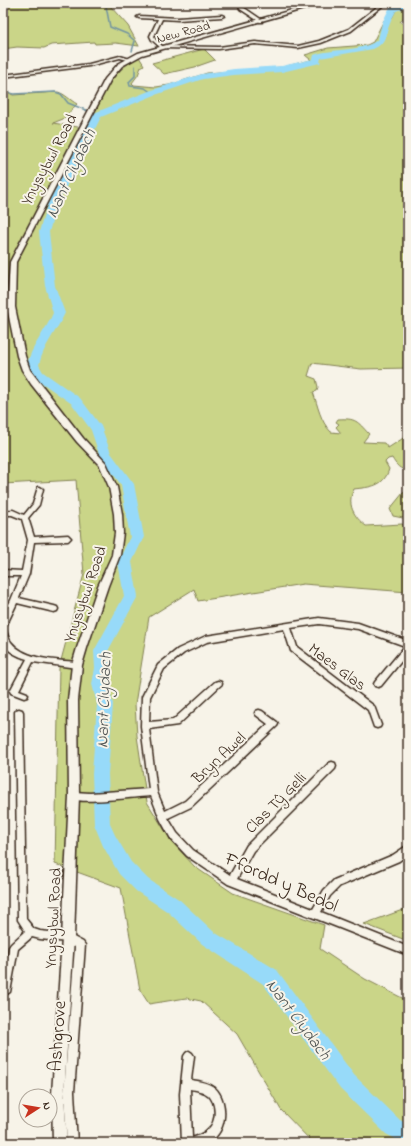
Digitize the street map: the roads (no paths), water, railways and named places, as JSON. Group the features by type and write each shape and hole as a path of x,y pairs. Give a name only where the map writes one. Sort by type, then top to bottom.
{"main road":[{"name":"New Road","path":"140,54 323,3"},
{"name":"Ynysybwl Road","path":"60,1143 58,1094 68,938 74,796 73,700 77,665 82,648 103,586 116,555 119,534 118,514 113,487 103,465 80,440 26,370 21,356 11,307 12,262 108,79 115,70 128,59 140,54"}],"street":[{"path":"247,3 240,6 241,8 261,21"},
{"path":"161,18 152,36 161,48 219,48 255,44 298,46 320,42 350,30 384,3"},
{"path":"139,17 161,18 222,16"},
{"path":"3,76 94,64 116,57 128,59"},
{"path":"24,518 36,505 40,488"},
{"path":"3,513 13,512 24,518 31,540 25,574 15,600 3,624"},
{"path":"31,540 65,540"},
{"path":"3,573 25,574"},
{"path":"15,600 49,610"},
{"name":"Ffordd y Bedol","path":"408,644 358,626 319,621 206,639 180,651 161,668 146,697 145,726 153,792 163,816 174,836 190,853 232,881 408,951"},
{"name":"Maes Glas","path":"287,626 294,650 371,708 377,725"},
{"path":"3,632 4,638 11,649 31,659 77,665"},
{"path":"378,684 408,648"},
{"path":"24,695 14,691 31,659"},
{"path":"145,726 175,723 218,684"},
{"path":"19,712 22,920 31,932 40,935 68,938"},
{"name":"Bryn Awel","path":"163,816 188,804 274,724 259,713"},
{"name":"Clas Tŷ Gelli","path":"232,881 250,848 332,766"},
{"path":"74,796 90,797 153,792"},
{"path":"315,915 327,893 337,883 396,858 408,849"},
{"path":"7,989 14,947 31,932"},
{"name":"Ashgrove","path":"68,938 80,945 69,1092 72,1143"},
{"path":"187,1143 185,1094 189,1056"},
{"path":"186,1084 199,1086 212,1092 220,1105 215,1131 205,1138 191,1143"}],"waterway":[{"path":"104,3 106,6 110,27 127,34 135,41 132,51"},
{"name":"Nant Clydach","path":"408,4 393,9 385,25 381,40 377,44 370,47 323,55 317,57 317,61 282,69 234,72 202,77 152,93 97,115 52,205 44,232 50,286 59,313 55,323 35,356 33,365 39,375 76,401 97,429 105,454 127,484 137,537 125,562 131,596 101,651 103,668 100,684 105,704 100,774 102,824 109,840 125,868 142,885 174,906 208,938 270,977 347,1082 393,1127 408,1135"},
{"path":"135,66 135,76 129,82 130,86 145,88 152,93"},
{"path":"3,89 13,94 55,92 61,94 68,103 88,111"}]}
